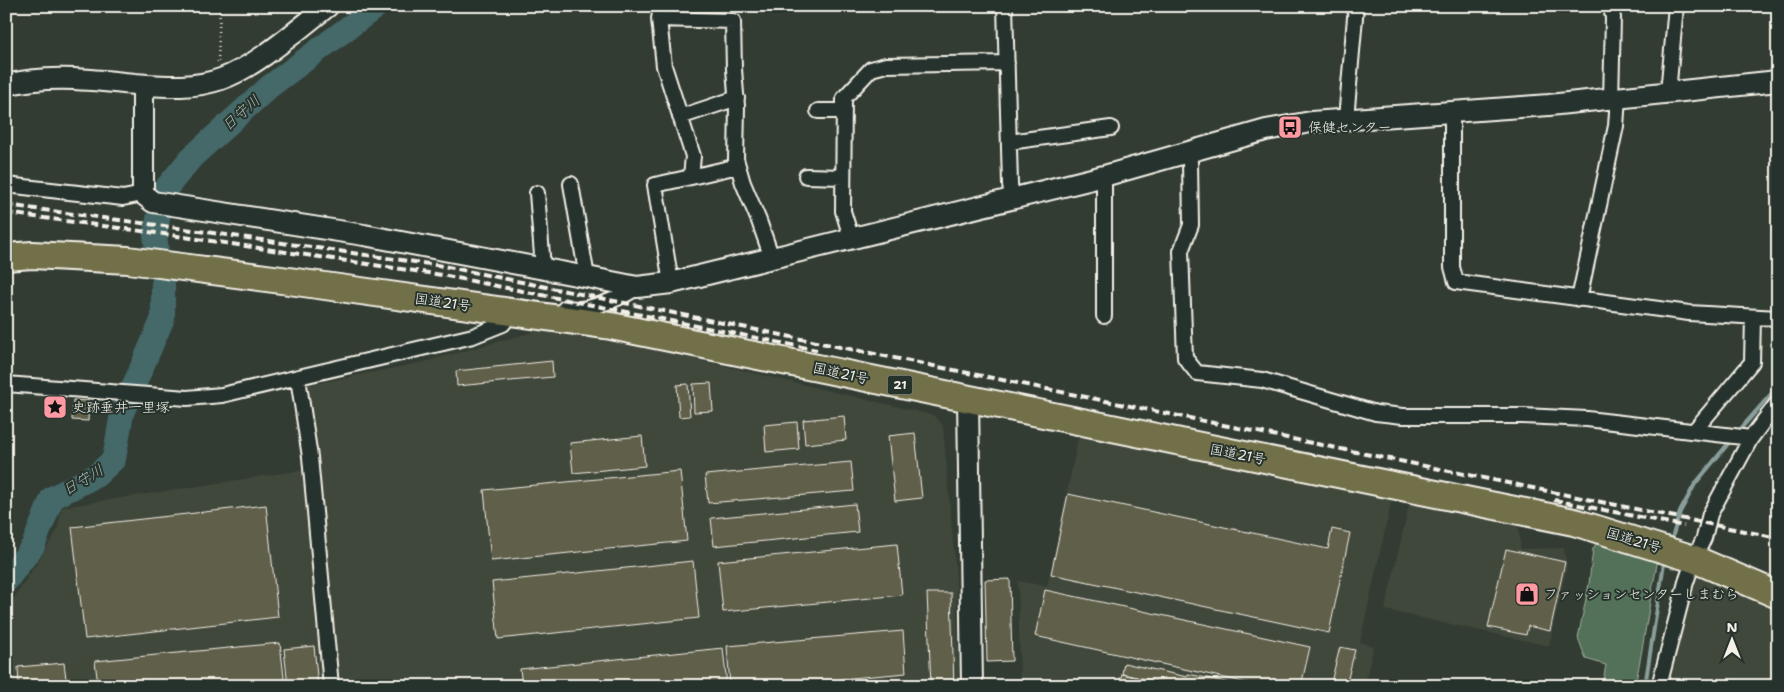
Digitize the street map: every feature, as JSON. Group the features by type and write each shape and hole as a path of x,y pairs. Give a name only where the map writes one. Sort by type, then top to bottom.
{"highway":[{"name":"国道21号","path":"6,257 32,255 128,260 611,326 1574,522 1694,559 1778,595"}],"street":[{"path":"6,85 44,78 64,78 177,87 199,85 222,79 248,67 328,6"},
{"path":"1006,6 1012,198"},
{"path":"1346,120 1356,6"},
{"path":"1579,299 1616,126 1611,6"},
{"path":"1668,93 1676,6"},
{"path":"691,177 693,156 664,66 660,13 733,21 737,98 736,159 743,183 772,258"},
{"path":"851,238 843,211 844,98 871,69 886,65 1007,63"},
{"path":"6,185 155,200 364,235 587,276 638,288 671,283 1104,176 1266,130 1311,122 1549,105 1778,81"},
{"path":"143,85 155,200"},
{"path":"680,117 737,98"},
{"path":"818,111 844,111"},
{"path":"1452,112 1452,267 1456,282 1689,313 1778,318"},
{"path":"1009,142 1111,128"},
{"path":"1188,152 1190,162 1191,225 1181,251 1185,358 1197,373 1262,380 1376,413 1403,416 1523,416 1587,419 1751,438"},
{"path":"671,283 655,185 738,166"},
{"path":"806,176 843,177"},
{"path":"1104,176 1104,316"},
{"path":"571,184 587,276"},
{"path":"537,193 543,268"},
{"path":"6,384 141,396 187,398 222,395 473,336 503,324 516,305 522,303 579,309 625,296 638,288"},
{"path":"1694,431 1752,362 1753,317"},
{"path":"298,378 310,457 331,686"},
{"path":"968,399 972,686"},
{"path":"1659,686 1686,582 1704,538 1710,514 1751,438 1778,402"}],"path":[{"path":"220,6 218,66 222,79"}],"shaded area":[{"path":"540,330 614,340 933,415 943,425 956,575 959,686 340,686 314,446 304,386 424,362"},
{"path":"1079,434 1393,495 1360,642 1374,646 1364,686 1020,686 1018,581 1047,586"},
{"path":"302,470 323,686 6,686 6,611 57,531 62,507"},
{"path":"1410,500 1518,523 1521,549 1564,548 1567,567 1549,646 1385,610"},
{"path":"1697,576 1778,611 1778,686 1666,686"}],"green space":[{"path":"1598,540 1658,559 1635,686 1602,686 1606,665 1586,659 1578,638 1589,584 1593,549"}],"building":[{"path":"552,361 553,377 457,386 456,371"},
{"path":"711,383 713,411 694,412 693,384"},
{"path":"688,384 690,416 679,417 677,385"},
{"path":"73,400 89,401 88,421 72,420"},
{"path":"844,416 846,440 805,444 803,420"},
{"path":"797,422 799,449 766,452 764,425"},
{"path":"915,433 922,498 895,501 888,436"},
{"path":"642,436 645,466 573,473 570,443"},
{"path":"851,462 854,491 708,503 705,475"},
{"path":"680,471 687,541 491,561 484,490"},
{"path":"1068,494 1328,549 1332,529 1350,533 1329,633 1051,574"},
{"path":"855,504 858,532 714,546 711,518"},
{"path":"266,505 278,617 85,639 72,527"},
{"path":"897,544 902,595 723,612 718,561"},
{"name":"ファッションセンターしまむら","path":"1506,549 1565,562 1550,631 1528,626 1526,635 1488,627"},
{"path":"693,561 699,618 498,639 492,582"},
{"path":"1010,579 1012,661 987,662 985,580"},
{"path":"1045,590 1310,647 1301,686 1261,686 1035,636"},
{"path":"927,593 951,593 954,686 931,686"},
{"path":"903,631 906,673 841,679 841,686 809,686 809,682 765,686 730,686 727,646"},
{"path":"280,643 285,686 98,686 95,661"},
{"path":"314,646 318,686 288,686 284,649"},
{"path":"1340,647 1355,650 1346,686 1330,686"},
{"path":"723,648 727,686 522,686 520,669"},
{"path":"64,663 67,686 19,686 18,667"},
{"path":"1124,663 1187,677 1188,674 1244,686 1178,686 1122,674"},
{"path":"1122,674 1178,686 1119,686"}],"waterway":[{"name":"日守川","path":"157,252 155,235 163,192 191,158 269,87 377,6"},
{"name":"日守川","path":"6,581 33,546 52,498 97,475 114,459 122,413 163,318 163,284"},
{"path":"1737,433 1778,386"},
{"path":"1672,538 1680,512 1695,484 1732,439"},
{"path":"1645,686 1664,563"}],"railway":[{"path":"6,205 443,266 1778,538"},
{"path":"6,213 442,275 817,350"},
{"path":"1554,500 1684,526"}],"place":[{"name":"保健センター","path":"1290,127"},
{"name":"史跡垂井一里塚","path":"55,407"},
{"name":"ファッションセンターしまむら","path":"1527,594"}]}
